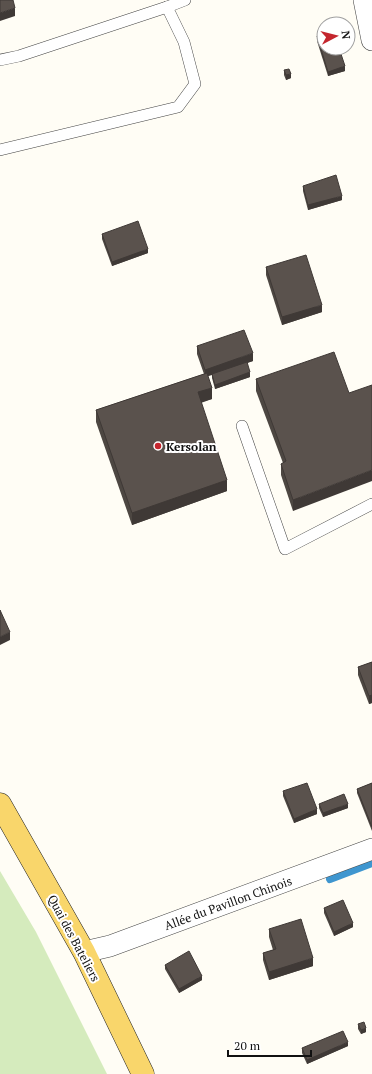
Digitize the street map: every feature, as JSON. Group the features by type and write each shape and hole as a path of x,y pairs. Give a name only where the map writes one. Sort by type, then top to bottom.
{"main road":[{"name":"Quai des Bateliers","path":"0,804 84,952 143,1074"}],"street":[{"path":"364,0 372,40"},
{"name":"Allée du Pavillon Chinois","path":"84,952 110,946 372,850"}],"lane":[{"path":"0,60 19,56 185,0"},
{"path":"0,150 178,107 195,84 184,42 167,7"},
{"path":"242,426 285,549 372,504"}],"green space":[{"path":"0,871 36,932 107,1074 0,1074"}],"building":[{"path":"0,0 13,0 15,8 0,13"},
{"path":"323,56 342,56 345,66 328,72"},
{"path":"289,69 291,74 286,75 284,70"},
{"path":"336,175 342,196 308,205 303,186"},
{"path":"138,221 148,249 112,262 102,234"},
{"path":"306,255 322,305 282,317 266,267"},
{"path":"244,330 253,353 205,370 197,346"},
{"path":"334,352 349,393 372,385 372,470 293,500 281,464 286,461 256,379"},
{"path":"247,362 250,372 215,385 212,374"},
{"name":"Kersolan","path":"207,373 212,388 198,392 227,480 132,513 96,410"},
{"path":"0,610 10,632 0,637"},
{"path":"372,662 372,695 369,696 358,667"},
{"path":"307,783 317,809 294,819 283,791"},
{"path":"372,783 372,827 357,789"},
{"path":"344,794 348,804 323,813 319,804"},
{"path":"343,900 353,923 334,932 324,908"},
{"path":"301,919 313,958 269,972 263,953 276,949 269,929"},
{"path":"189,951 202,976 179,989 165,965"},
{"path":"364,1022 366,1028 361,1030 358,1024"},
{"path":"343,1031 348,1042 307,1060 302,1048"}],"waterway":[{"path":"330,879 372,863"}],"place":[{"name":"Kersolan","path":"158,446"}]}
